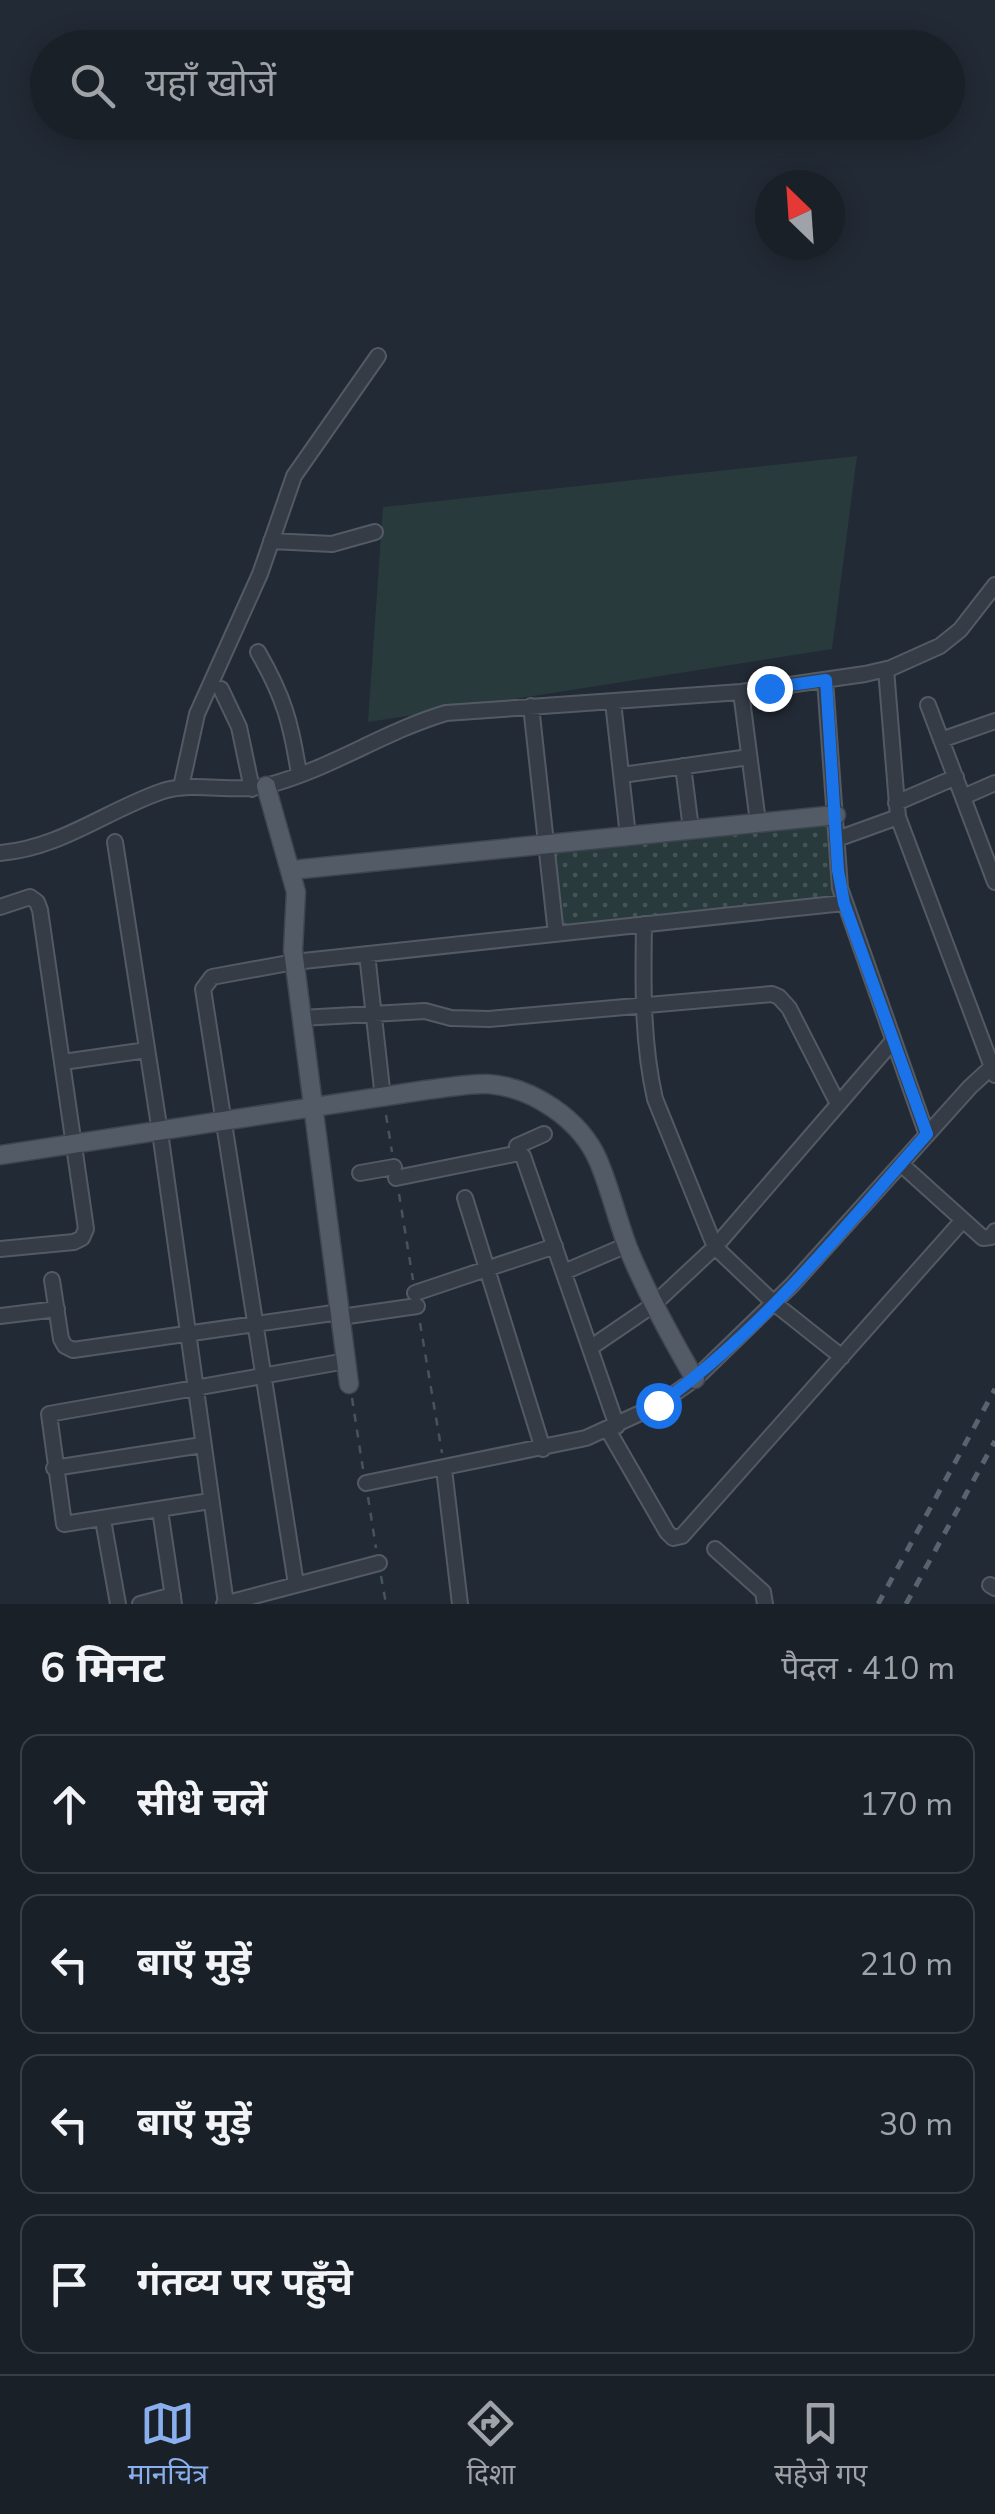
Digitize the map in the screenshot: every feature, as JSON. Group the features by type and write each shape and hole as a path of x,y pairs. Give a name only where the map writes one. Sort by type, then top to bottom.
{"main road":[{"path":"259,788 292,870 296,905 294,962 349,1384"},
{"path":"292,870 836,814"},
{"path":"1,1155 488,1084 517,1090 553,1107 583,1134 597,1158 652,1305 695,1379"}],"street":[{"path":"181,787 197,714 271,541 294,476 378,356"},
{"path":"271,541 332,544 375,532"},
{"path":"0,853 46,844 154,795 181,787 259,788 446,713 741,692 886,669 940,646 960,630 995,584"},
{"path":"258,652 290,719 299,774"},
{"path":"366,1483 543,1448 612,1428 658,1405 695,1379 774,1303 927,1134 993,1069 897,810 886,669"},
{"path":"826,680 844,903 927,1134"},
{"path":"221,689 259,788"},
{"path":"741,692 758,822"},
{"path":"613,702 628,836"},
{"path":"928,705 995,882"},
{"path":"531,706 556,934"},
{"path":"942,740 995,721"},
{"path":"622,775 749,756"},
{"path":"682,766 691,829"},
{"path":"837,838 956,777"},
{"path":"963,798 995,783"},
{"path":"115,842 160,1132 225,1604 379,1563"},
{"path":"0,908 30,897 37,902 86,1229 82,1238 74,1242 0,1250"},
{"path":"296,1584 203,989 212,977 294,962 844,903"},
{"path":"644,924 643,1004 655,1099 715,1247 774,1303 842,1357"},
{"path":"367,954 383,1098"},
{"path":"302,1018 425,1010 451,1018 489,1019 772,994 789,1008 837,1102"},
{"path":"590,1348 652,1305 715,1247 893,1040"},
{"path":"63,1062 147,1050"},
{"path":"544,1134 517,1146 519,1153 526,1160 590,1348 612,1428 667,1532 677,1539 963,1220"},
{"path":"0,1144 1,1155"},
{"path":"360,1173 395,1172 519,1153"},
{"path":"901,1164 982,1238 990,1238 995,1231"},
{"path":"466,1198 543,1448"},
{"path":"564,1272 627,1245"},
{"path":"52,1280 61,1339 64,1346 73,1350 416,1300 555,1246"},
{"path":"0,1316 57,1309"},
{"path":"210,1501 64,1524 47,1418 53,1412 346,1362"},
{"path":"54,1468 202,1445"},
{"path":"444,1469 460,1604"},
{"path":"140,1604 174,1599 160,1510"},
{"path":"102,1520 118,1604"},
{"path":"715,1549 763,1592 765,1604"}],"shaded area":[{"path":"857,456 832,649 368,722 383,507"},
{"path":"836,815 844,903 556,934 546,844"}],"railway":[{"path":"878,1604 995,1389"},
{"path":"906,1604 995,1441"}],"route":[{"path":"658,1405 695,1379 792,1286 927,1134 844,903 838,870 826,680 769,688"}]}
